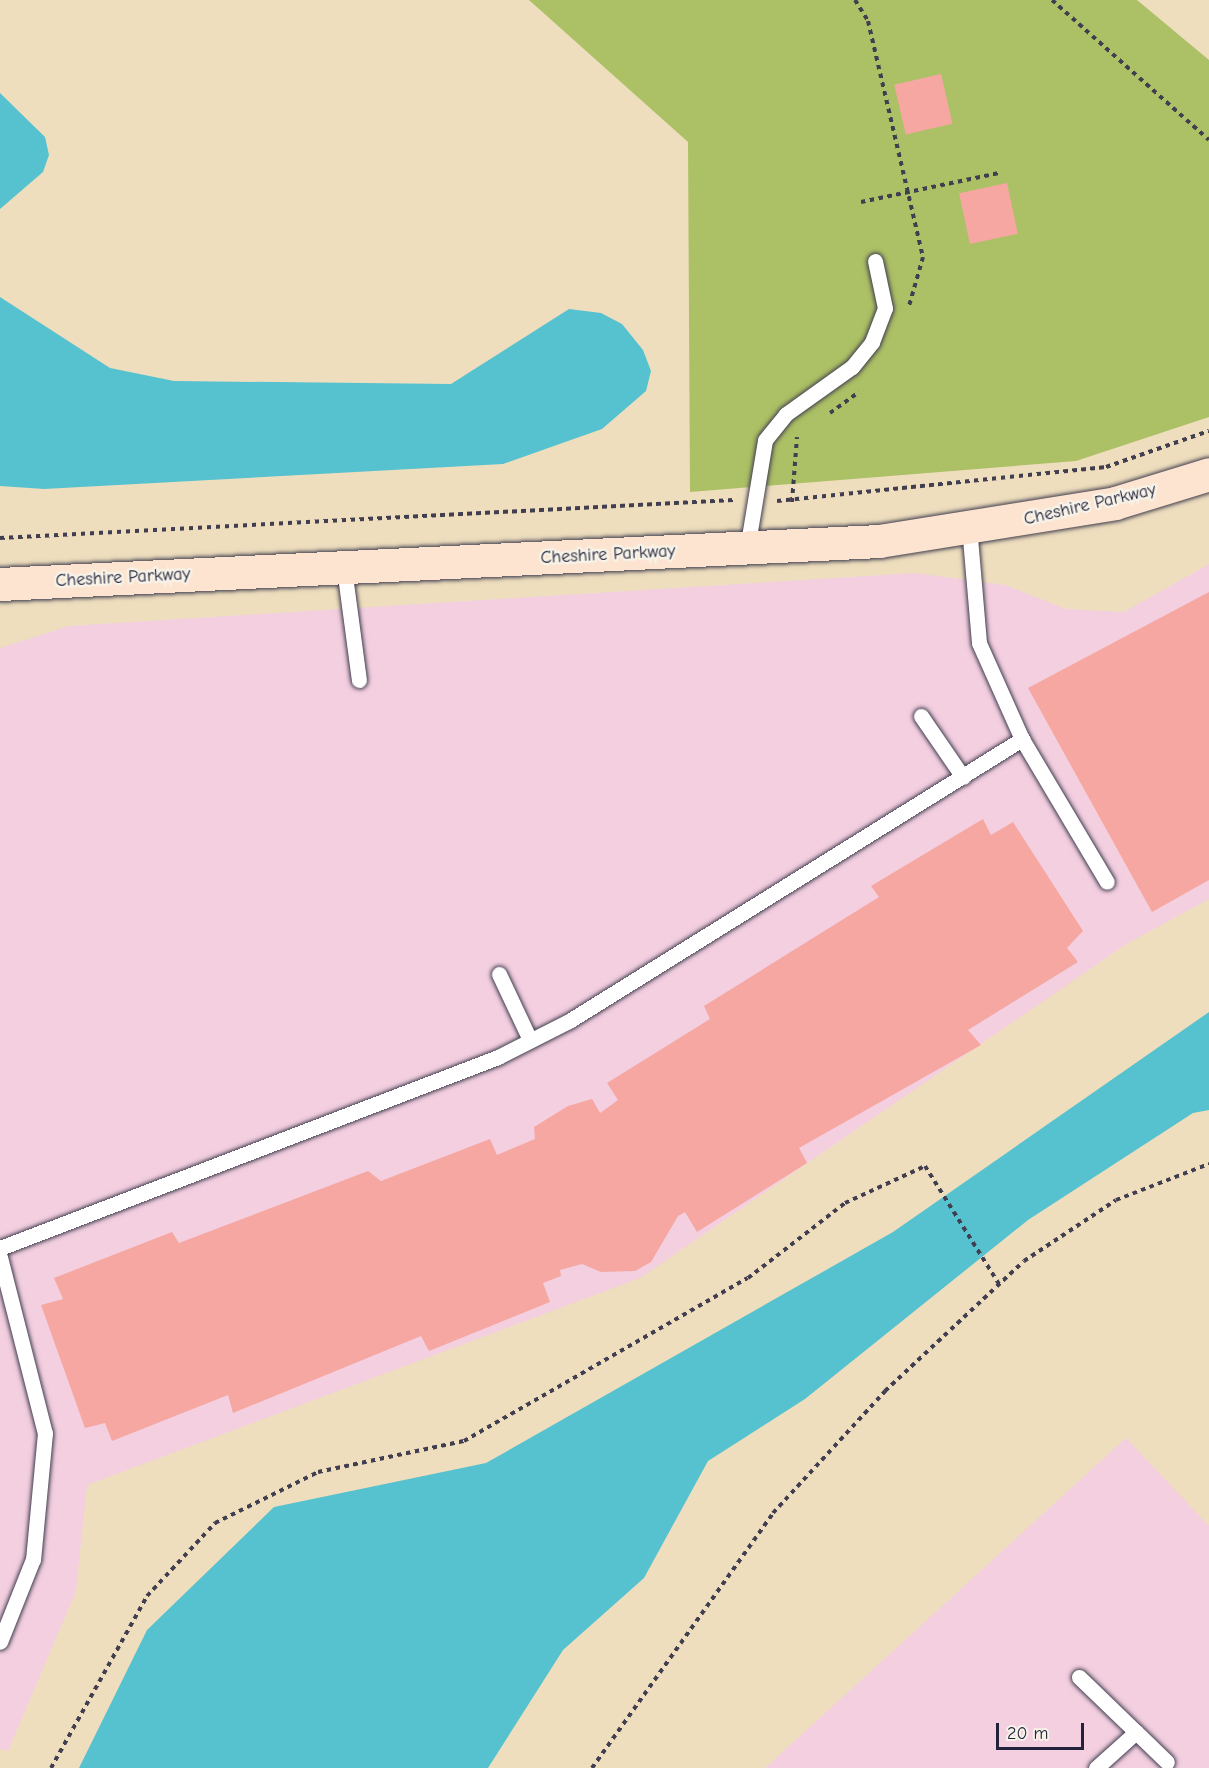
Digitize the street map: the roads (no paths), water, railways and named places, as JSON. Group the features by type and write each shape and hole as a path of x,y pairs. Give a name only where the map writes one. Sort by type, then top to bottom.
{"street":[{"name":"Cheshire Parkway","path":"0,584 879,541 1115,503 1209,474"}],"lane":[{"path":"747,549 765,440 786,414 852,367 872,342 885,308 875,261"},
{"path":"969,526 979,642 1022,739 1107,882"},
{"path":"344,568 359,680"},
{"path":"921,716 963,777"},
{"path":"0,1248 530,1040 1022,739"},
{"path":"500,974 530,1040"},
{"path":"0,1257 45,1433 33,1559 0,1642"},
{"path":"1079,1677 1167,1762"},
{"path":"1096,1768 1136,1732"}],"water":[{"path":"0,93 45,137 49,155 43,172 0,209"},
{"path":"0,297 110,368 174,381 451,384 569,309 601,313 622,324 643,350 651,371 646,391 602,429 503,464 44,489 0,486"},
{"path":"1209,1012 1209,1110 1193,1113 1028,1220 805,1399 708,1461 644,1578 563,1650 488,1768 79,1768 147,1630 274,1507 486,1463 893,1232"}]}
